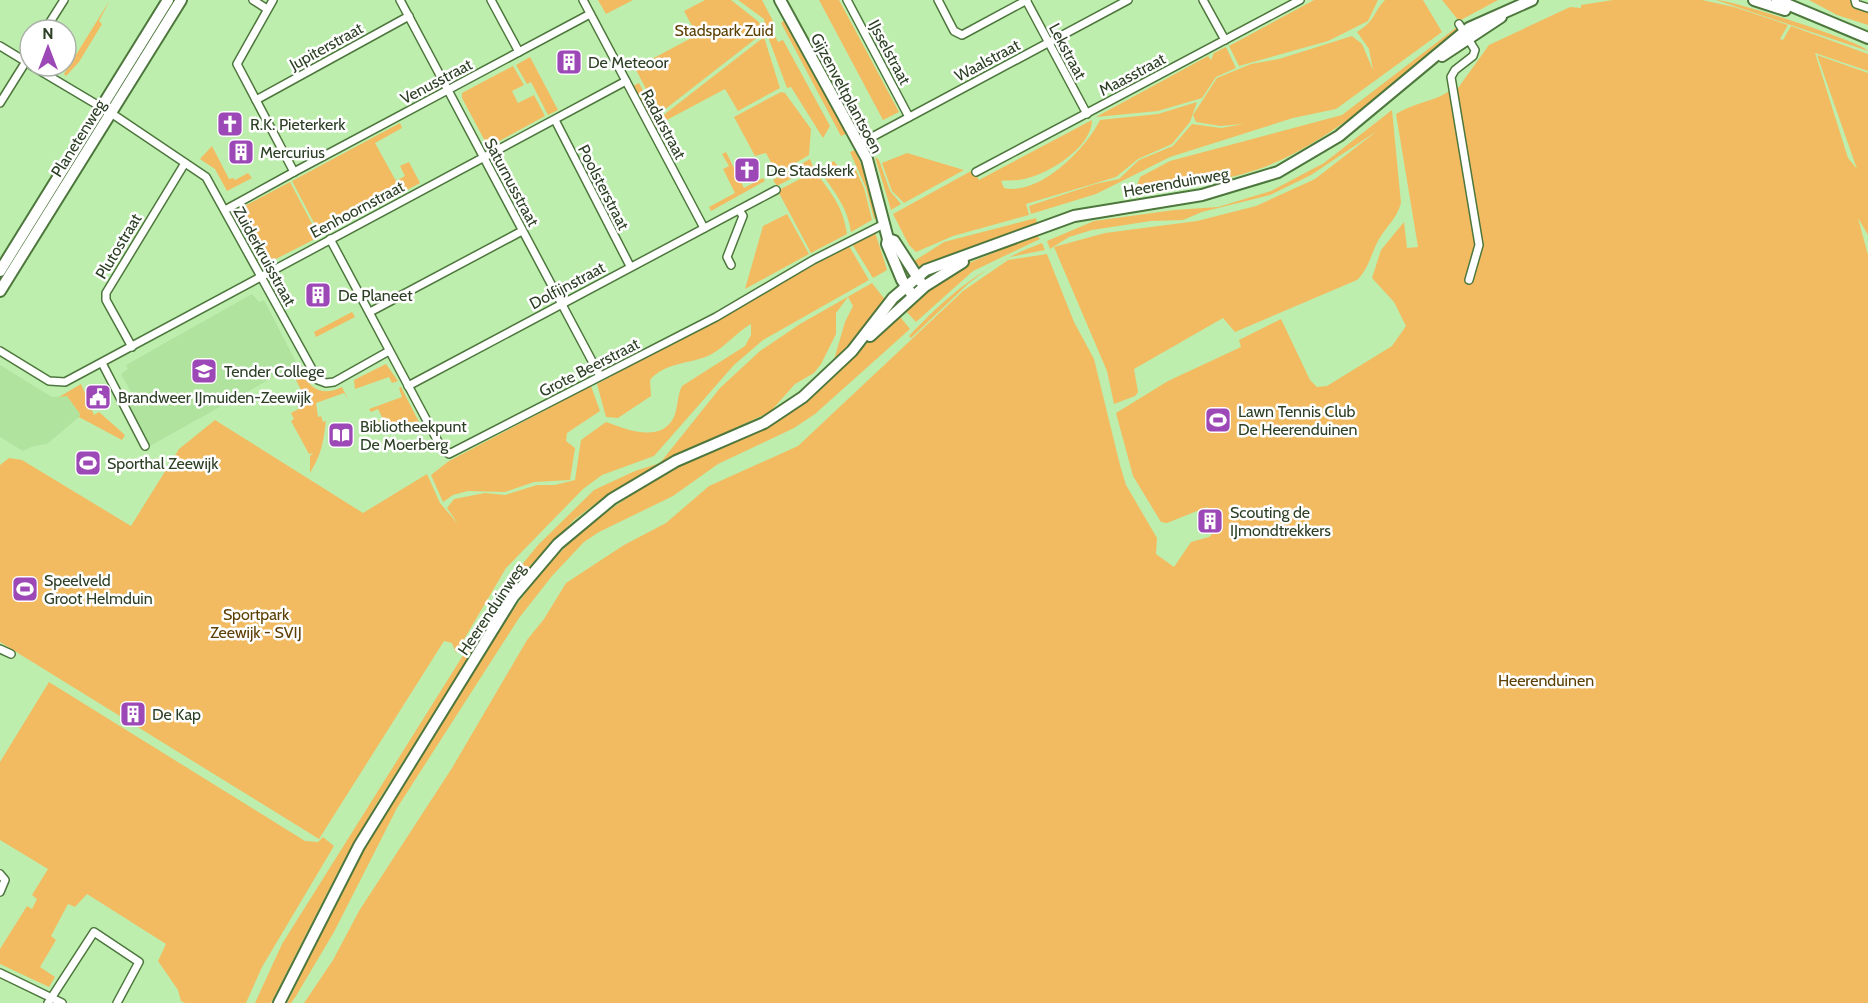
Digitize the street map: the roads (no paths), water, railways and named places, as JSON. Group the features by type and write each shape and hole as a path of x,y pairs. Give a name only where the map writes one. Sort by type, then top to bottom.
{"main road":[{"name":"Planetenweg","path":"0,271 168,0"},
{"name":"Planetenweg","path":"0,291 181,0"},
{"name":"Heerenduinweg","path":"852,351 878,316 905,286 938,266 1074,216 1202,195 1278,172 1332,141 1464,32 1532,0"},
{"path":"1754,0 1842,28"},
{"path":"1777,0 1868,38"},
{"name":"Gijzenveltplantsoen","path":"783,1 859,144 872,175 888,239 887,244 905,286 913,296"},
{"name":"Gijzenveltplantsoen","path":"888,239 894,241 924,286"},
{"name":"Heerenduinweg","path":"279,1003 359,846 513,597 542,560 576,527 612,499 667,465 782,412 814,387 924,286 973,254"}],"street":[{"path":"53,18 64,0"},
{"path":"254,0 267,9"},
{"path":"273,0 237,61 294,172"},
{"name":"Saturnusstraat","path":"400,0 600,376"},
{"path":"491,0 519,52"},
{"name":"Radarstraat","path":"583,0 704,228"},
{"name":"IJsselstraat","path":"847,0 909,117"},
{"path":"938,0 954,31 962,35 1027,0"},
{"name":"Lekstraat","path":"1027,0 1087,114"},
{"name":"Waalstraat","path":"859,144 1128,0"},
{"path":"1203,0 1224,40"},
{"name":"Maasstraat","path":"976,172 1300,0"},
{"path":"1856,2 1868,8"},
{"name":"Venusstraat","path":"225,210 590,14"},
{"name":"Jupiterstraat","path":"256,100 409,16"},
{"path":"1464,32 1475,53 1455,70 1451,77 1473,191 1479,244 1469,280"},
{"name":"Zuiderkruisstraat","path":"0,46 18,57"},
{"path":"0,103 19,78"},
{"name":"Zuiderkruisstraat","path":"52,78 111,113 206,177 315,376 322,382 334,382 389,351"},
{"name":"Eenhoornstraat","path":"0,351 53,383 65,382 626,81"},
{"name":"Poolsterstraat","path":"555,120 630,266"},
{"name":"Plutostraat","path":"132,347 106,300 106,293 185,163"},
{"name":"Dolfijnstraat","path":"408,386 776,190"},
{"path":"731,265 726,257 742,216 739,210"},
{"name":"Grote Beerstraat","path":"330,239 442,449 449,454 716,317 813,260 884,224"},
{"path":"370,312 522,231"},
{"path":"102,363 145,446"},
{"path":"0,649 11,654"},
{"path":"0,874 5,880 0,892"},
{"path":"49,1000 94,932 139,962 117,1003"},
{"path":"0,973 49,1000 63,1003"}],"place":[{"name":"De Meteoor","path":"569,62"},
{"name":"R.K. Pieterkerk","path":"230,124"},
{"name":"Mercurius","path":"241,152"},
{"name":"De Stadskerk","path":"747,170"},
{"name":"De Planeet","path":"318,295"},
{"name":"Tender College","path":"204,371"},
{"name":"Brandweer IJmuiden-Zeewijk","path":"98,397"},
{"name":"Lawn Tennis Club De Heerenduinen","path":"1218,420"},
{"name":"Bibliotheekpunt De Moerberg","path":"341,435"},
{"name":"Sporthal Zeewijk","path":"88,463"},
{"name":"Scouting de IJmondtrekkers","path":"1210,521"},
{"name":"Speelveld Groot Helmduin","path":"25,589"},
{"name":"De Kap","path":"133,714"}],"park label":[{"name":"Stadspark Zuid","path":"724,30"},
{"name":"Sportpark Zeewijk - SVIJ","path":"256,623"},
{"name":"Heerenduinen","path":"1546,680"}]}
